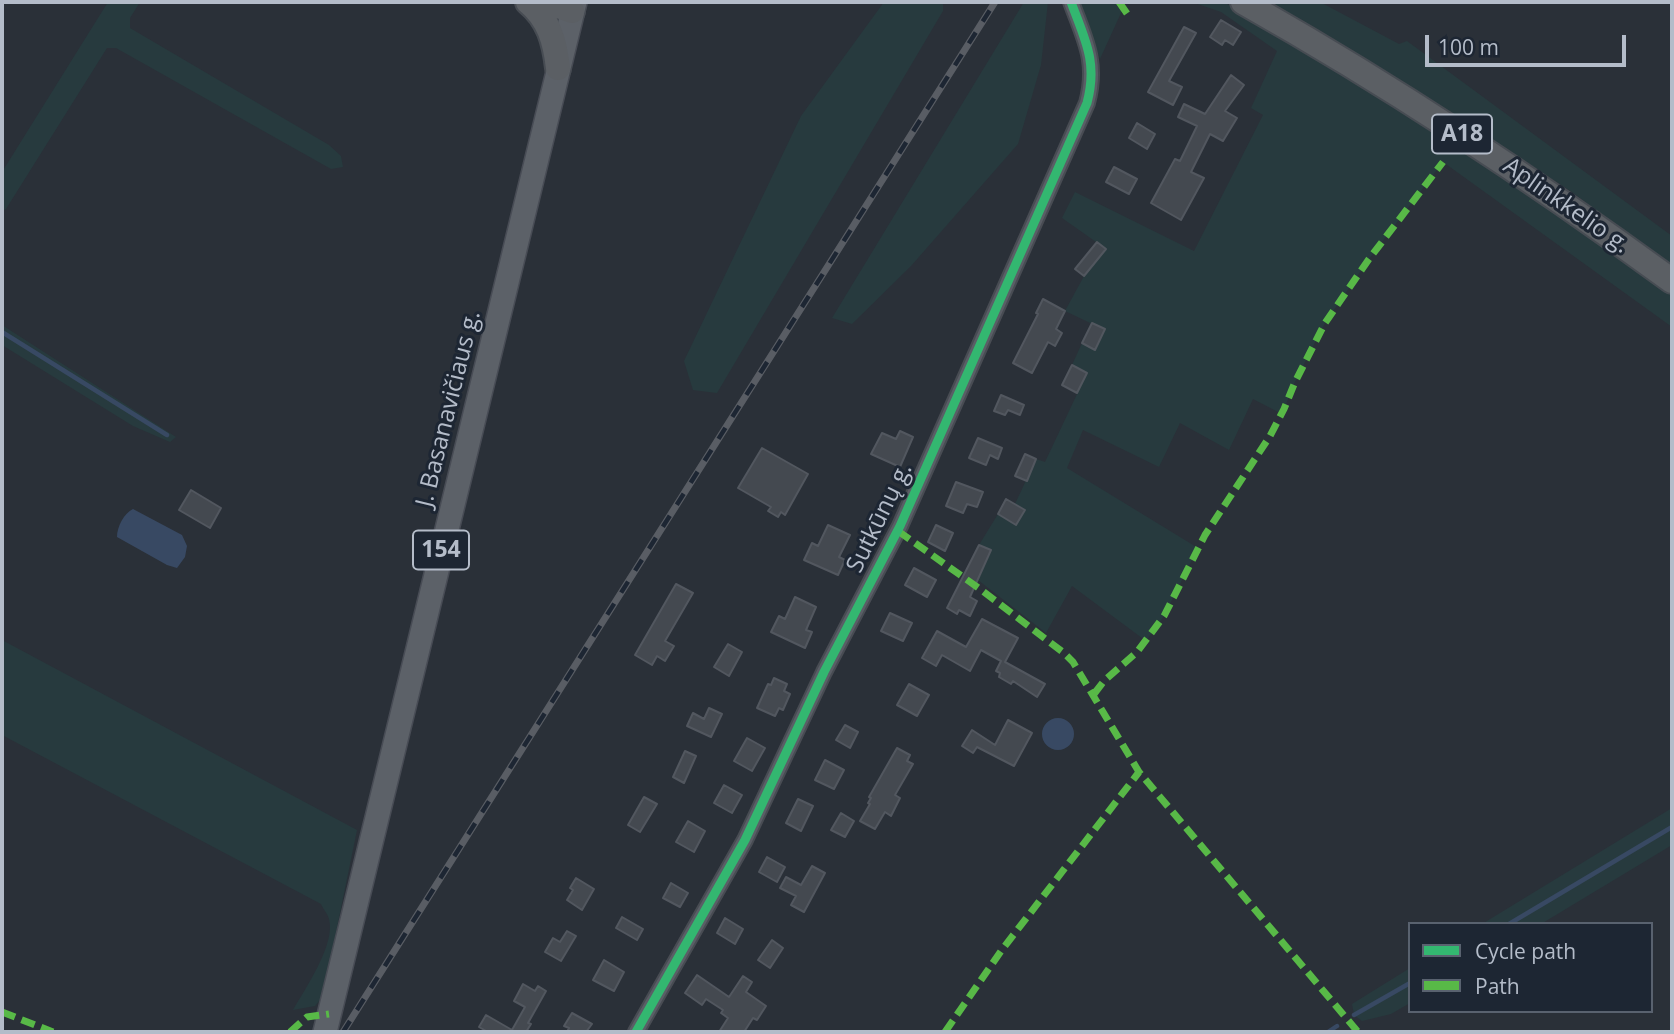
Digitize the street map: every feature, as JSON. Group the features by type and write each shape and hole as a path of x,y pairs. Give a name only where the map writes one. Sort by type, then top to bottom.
{"highway":[{"path":"528,2 543,18 551,32 558,68"},
{"path":"548,2 573,6"},
{"name":"Aplinkkelio g.","path":"1243,2 1307,38 1464,136 1562,201 1672,281"}],"main road":[{"name":"J. Basanavičiaus g.","path":"325,1032 573,6"}],"street":[{"name":"Sutkūnų g.","path":"636,1032 745,840 824,672 900,526 1087,103 1093,70 1071,2"}],"green space":[{"path":"108,2 140,2 130,18 130,28 329,145 341,156 343,167 331,169 116,48 107,48 6,209 2,211 2,172"},
{"path":"884,2 943,2 943,11 717,393 693,390 684,361 801,116"},
{"path":"1024,2 1048,2 1041,65 1018,144 911,266 852,324 832,318"},
{"path":"1079,2 1126,2 1100,59"},
{"path":"1192,2 1223,2 1233,7 1456,142 1672,292 1672,327 1443,162 1369,259 1325,323 1282,414 1253,399 1229,450 1180,423 1159,467 1083,430 1067,468 1198,548 1164,616 1146,641 1072,586 1046,633 978,580 991,551 979,545 998,514 1016,524 1015,504 1036,459 1045,462 1087,373 1072,365 1082,343 1095,349 1105,330 1065,311 1084,276 1106,249 1062,218 1075,192 1194,251 1263,115 1251,108 1277,51 1221,12"},
{"path":"1268,2 1320,2 1399,44 1407,41 1672,236 1672,267 1572,192 1393,76"},
{"path":"2,325 176,437 170,442 133,426 2,345"},
{"path":"2,640 357,830 332,952 320,1000 315,1006 293,1010 318,966 328,941 329,919 321,904 2,735"},
{"path":"1672,808 1672,845 1544,922 1485,922"},
{"path":"1408,969 1408,1004 1391,1014 1362,1021 1354,1015 1352,1004"}],"water":[{"path":"133,509 182,535 187,546 185,557 177,568 117,537 122,521"},
{"path":"1058,718 1069,723 1074,734 1069,745 1058,750 1047,745 1042,734 1047,723"}],"building":[{"path":"1221,20 1241,32 1233,45 1225,40 1222,45 1210,37"},
{"path":"1184,27 1196,33 1169,81 1182,87 1173,105 1148,92"},
{"path":"1231,75 1244,85 1225,111 1237,118 1223,141 1210,134 1191,172 1204,178 1181,220 1151,203 1175,159 1180,161 1197,126 1178,117 1184,104 1205,114"},
{"path":"1137,123 1155,134 1147,149 1129,138"},
{"path":"1114,167 1137,179 1129,194 1106,182"},
{"path":"1097,242 1106,249 1084,276 1075,269"},
{"path":"1043,299 1065,311 1056,329 1062,333 1055,346 1048,342 1032,373 1013,363"},
{"path":"1092,323 1105,329 1095,350 1082,343"},
{"path":"1072,365 1087,373 1077,393 1062,385"},
{"path":"1001,395 1024,405 1020,415 1008,410 1005,415 994,411"},
{"path":"900,431 913,437 900,467 871,454 882,433 896,439"},
{"path":"978,438 1002,448 998,459 990,455 986,465 969,458"},
{"path":"762,448 808,474 785,515 781,512 778,517 768,511 771,507 738,488"},
{"path":"1025,454 1036,459 1027,481 1015,476"},
{"path":"956,482 983,492 977,507 967,504 963,513 946,506"},
{"path":"191,490 221,508 210,528 179,510"},
{"path":"1006,499 1025,510 1016,525 998,514"},
{"path":"828,525 850,535 839,557 845,560 838,575 804,560 812,543 818,546"},
{"path":"936,525 953,533 945,551 928,542"},
{"path":"979,545 991,550 970,597 977,601 970,616 959,610 957,614 947,608"},
{"path":"914,568 936,580 927,597 905,585"},
{"path":"676,584 693,593 665,641 674,646 665,661 657,656 652,665 635,655"},
{"path":"795,597 816,607 806,630 812,632 805,648 771,632 779,616 785,619"},
{"path":"890,613 912,623 903,641 881,631"},
{"path":"982,619 1018,638 1005,662 1045,684 1037,697 1013,681 1011,684 999,677 1000,673 996,671 1001,661 981,650 970,671 942,655 936,666 922,658 937,631 966,647"},
{"path":"728,644 742,652 729,676 714,667"},
{"path":"774,678 787,684 784,691 790,694 783,710 779,708 775,716 757,708 768,684 771,685"},
{"path":"909,684 929,695 917,716 897,705"},
{"path":"709,708 722,714 711,737 687,726 693,713 704,719"},
{"path":"1008,720 1032,733 1014,766 977,747 973,753 962,746 972,730 995,745"},
{"path":"845,725 858,732 850,748 836,740"},
{"path":"747,738 765,748 752,771 734,761"},
{"path":"897,748 910,755 907,761 913,764 895,795 900,798 891,816 885,812 875,829 860,821 870,804 869,797"},
{"path":"685,751 696,756 684,783 673,777"},
{"path":"825,760 844,770 834,789 815,780"},
{"path":"724,785 742,795 732,813 714,803"},
{"path":"644,797 657,804 640,832 628,825"},
{"path":"798,799 813,806 801,831 786,823"},
{"path":"841,813 854,821 845,837 831,830"},
{"path":"688,821 705,831 694,852 676,842"},
{"path":"767,857 785,867 777,882 759,872"},
{"path":"812,866 825,873 804,912 791,905 796,896 780,888 786,877 801,885"},
{"path":"576,878 594,889 582,910 567,900"},
{"path":"671,883 688,893 680,907 663,898"},
{"path":"622,917 643,929 637,940 616,928"},
{"path":"725,918 743,929 735,944 717,933"},
{"path":"567,931 576,936 561,961 545,952 553,938 560,942"},
{"path":"772,940 783,948 770,968 758,960"},
{"path":"604,960 624,972 614,991 593,980"},
{"path":"697,975 729,997 743,976 752,982 746,992 766,1006 757,1020 753,1018 744,1032 719,1032 728,1018 721,1013 723,1010 706,999 702,1005 685,993"},
{"path":"523,984 535,991 538,986 546,991 528,1023 531,1024 526,1032 488,1032 479,1027 486,1015 512,1030 525,1007 514,1001"},
{"path":"572,1013 592,1024 586,1032 567,1032 569,1028 564,1026"}],"waterway":[{"path":"2,332 167,435"},
{"path":"1512,922 1672,827"},
{"path":"1354,1015 1408,984"},
{"path":"1328,1032 1337,1026"}],"railway":[{"path":"343,1032 995,2"}],"marked path":[{"path":"1119,2 1128,15"},
{"path":"1094,694 1104,681 1137,652 1164,616 1205,535 1270,436 1325,323 1369,259 1443,162"},
{"path":"898,531 980,589 1073,662 1139,772 1358,1032"},
{"path":"945,1032 1001,951 1139,772"},
{"path":"2,1012 53,1032"},
{"path":"290,1032 307,1017 329,1014"}],"cycle path":[{"path":"636,1032 745,840 824,672 900,526 1087,103 1090,63 1071,2"}]}
